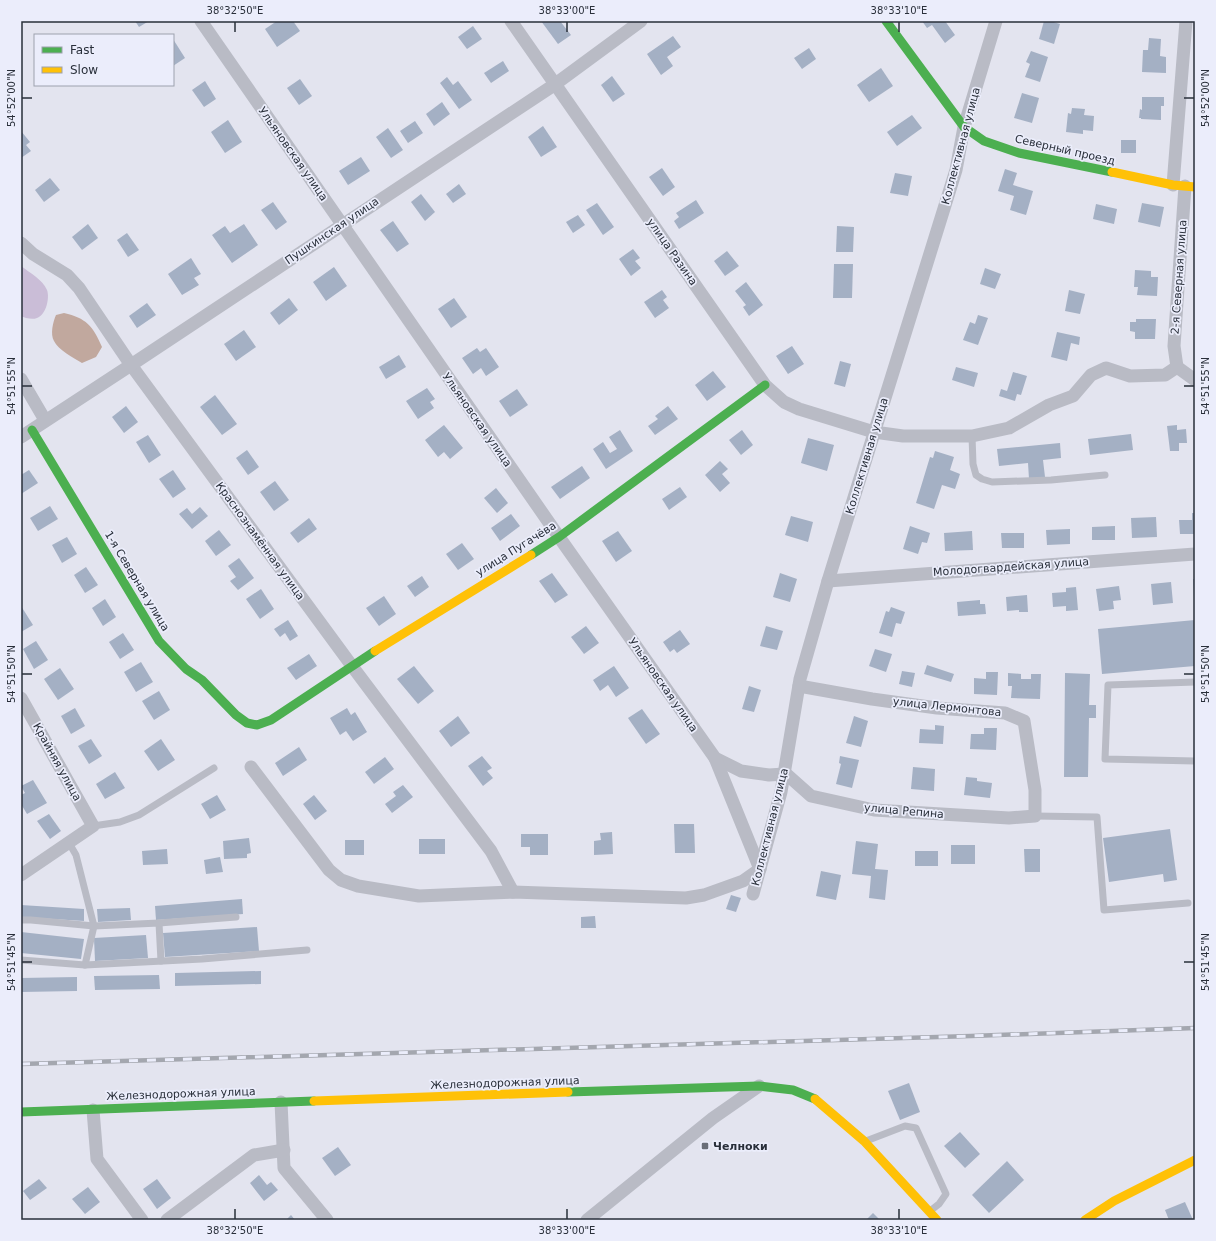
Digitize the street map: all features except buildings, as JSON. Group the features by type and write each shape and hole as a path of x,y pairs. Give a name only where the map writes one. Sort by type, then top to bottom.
{"street":[{"name":"Ульяновская улица","path":"201,21 559,537 715,758 741,771 769,775 784,773"},
{"name":"улица Разина","path":"511,21 554,85 765,385 784,402 799,409 874,432 903,436 972,436 1009,428 1049,405 1073,396 1090,375 1106,368 1130,376 1164,375 1177,367"},
{"name":"Пушкинская улица","path":"26,433 554,85 641,21"},
{"name":"Северный проезд","path":"886,21 964,128 984,140 1019,153 1184,186"},
{"name":"Коллективная улица","path":"754,894 781,792 799,686 828,581 956,170 964,128 996,21"},
{"name":"2-я Северная улица","path":"1177,367 1174,346 1184,186 1186,21"},
{"name":"Краснознамённая улица","path":"21,242 33,254 67,275 79,288 131,365 352,666 491,851 513,892"},
{"path":"1177,367 1195,380"},
{"path":"21,379 45,420"},
{"name":"улица Пугачёва","path":"271,720 352,666 559,537 765,385"},
{"name":"1-я Северная улица","path":"26,433 159,641 186,668 202,680 241,719 247,723 257,725 271,720"},
{"name":"Молодогвардейская улица","path":"828,581 1195,554"},
{"name":"улица Лермонтова","path":"799,686 872,699 937,708 1005,713 1024,721 1035,790 1035,816"},
{"name":"Крайняя улица","path":"21,698 93,826"},
{"path":"251,767 329,870 341,880 358,886 419,896 513,892 686,898 704,895 743,880 760,869 715,758"},
{"name":"улица Репина","path":"784,773 811,796 874,810 1009,818 1035,816"},
{"path":"21,875 93,826"},
{"path":"587,1220 713,1118 758,1086"},
{"name":"Железнодорожная улица","path":"21,1112 758,1086 793,1090 815,1099 864,1141 938,1220"},
{"path":"281,1102 284,1168 327,1220"},
{"path":"93,1110 97,1159 142,1220"},
{"path":"167,1220 254,1155 284,1150"},
{"path":"1085,1220 1114,1202 1195,1160"}],"lane":[{"path":"972,436 973,464 976,475 982,479 992,482 1051,480 1105,475"},
{"path":"1195,682 1108,685 1105,760 1195,761"},
{"path":"93,826 120,822 139,815 214,768"},
{"path":"1035,816 1097,817 1104,910 1188,903"},
{"path":"68,843 76,855 94,926 86,965"},
{"path":"21,920 94,926 236,917"},
{"path":"160,923 161,961"},
{"path":"21,960 86,965 202,960 307,950"},
{"path":"864,1141 905,1126 916,1128 946,1194 939,1204 929,1211"}],"shaded area":[{"path":"21,266 39,279 45,286 48,293 48,302 45,310 35,319 21,316"},
{"path":"64,313 78,317 92,328 102,347 96,357 82,363 66,354 56,344 52,335 52,328 56,315"}],"railway":[{"path":"21,1064 1195,1028"}],"traffic: fast":[{"path":"886,21 964,127 984,141 1019,153 1112,172"},
{"path":"531,555 559,537 765,385"},
{"path":"32,430 159,641 186,669 202,680 236,715 247,723 257,725 271,720 375,651"},
{"path":"568,1092 759,1086 793,1090 815,1099"},
{"path":"21,1112 314,1101"}],"traffic: slow":[{"path":"1112,172 1173,185 1195,187"},
{"path":"375,651 531,555"},
{"path":"314,1101 568,1092"},
{"path":"815,1099 864,1141 937,1220"},
{"path":"1085,1220 1114,1201 1195,1160"}],"place":[{"name":"Челноки","path":"705,1146"}]}
